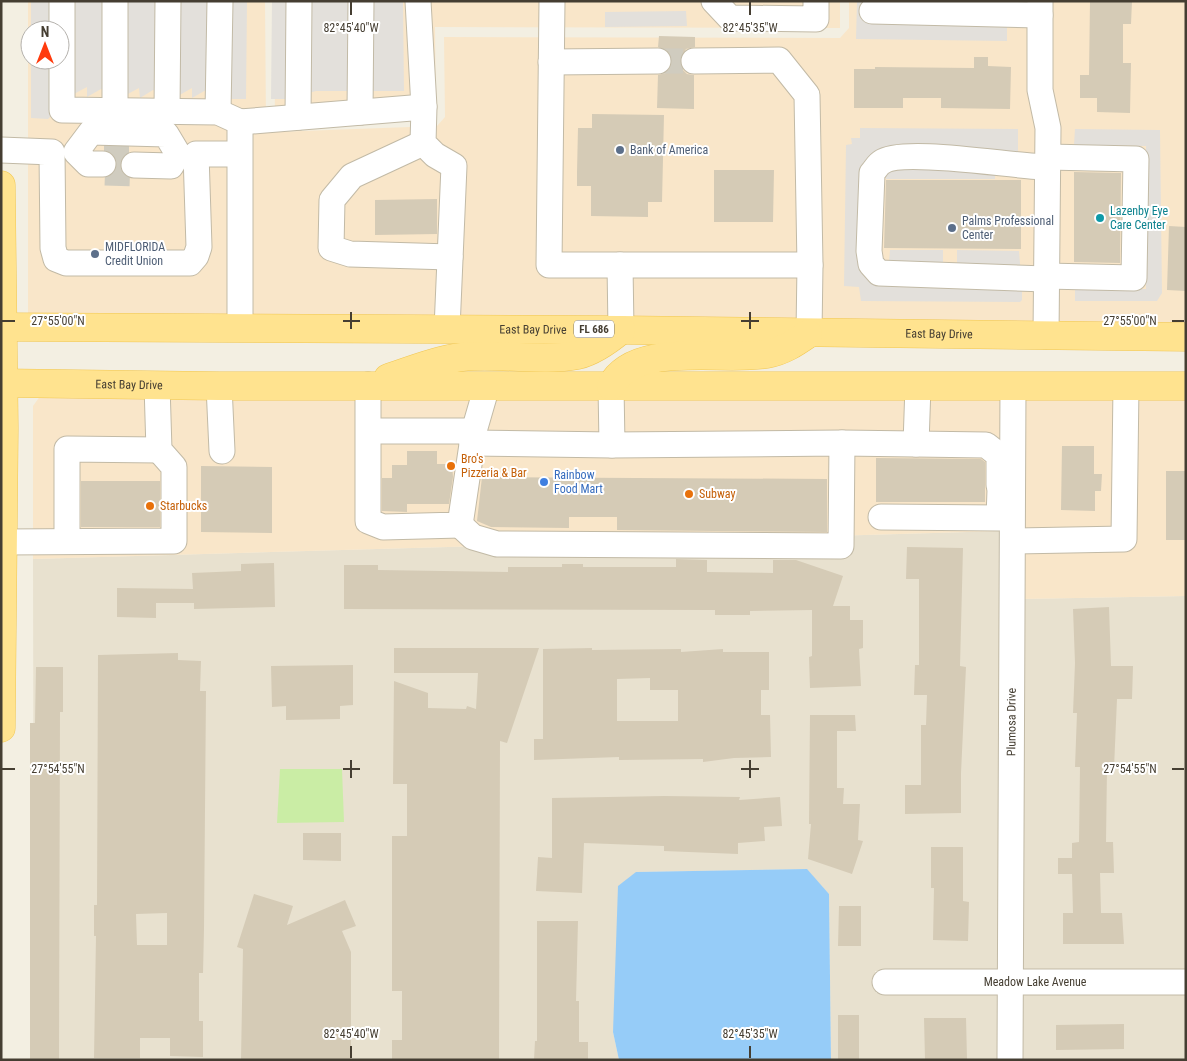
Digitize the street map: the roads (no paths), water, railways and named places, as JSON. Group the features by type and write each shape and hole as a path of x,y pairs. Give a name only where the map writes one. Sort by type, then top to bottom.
{"main road":[{"path":"1,185 3,542 1,728"},
{"name":"East Bay Drive","path":"2,327 621,330 1186,337"},
{"path":"368,385 440,361 462,357 559,357 580,354 606,342 621,330"},
{"path":"611,386 617,374 630,366 651,358 767,354 790,347 809,333"},
{"name":"East Bay Drive","path":"2,383 219,386 1186,386"}],"street":[{"path":"62,1 62,110 167,111 229,117 298,117 424,107"},
{"path":"115,1 115,111"},
{"path":"167,111 168,1"},
{"path":"220,1 229,117 239,154 240,328"},
{"path":"298,117 299,1"},
{"path":"360,1 360,112"},
{"path":"418,1 424,107 423,143 435,156 454,166"},
{"path":"552,1 549,265 810,265"},
{"path":"714,1 730,18 806,19 816,19 816,1"},
{"path":"872,11 1040,8 1040,90 1048,128 1046,336"},
{"path":"694,61 779,60 808,96 809,333"},
{"path":"551,62 658,61"},
{"path":"91,132 166,134 182,158 199,247 196,256 190,263 66,263 56,260 53,248 88,160 91,132"},
{"path":"423,143 352,176 332,200 331,248 350,254 450,257"},
{"path":"1,150 88,160"},
{"path":"134,164 239,154"},
{"path":"898,157 943,158 1024,167 1047,162 1136,159 1134,278 1046,278 879,273 871,264 868,251 872,173 883,161 898,157"},
{"path":"376,164 454,166"},
{"path":"447,329 454,166"},
{"path":"620,265 621,330"},
{"path":"3,542 174,541 174,467 159,450 157,385"},
{"path":"368,385 368,521 383,527 453,527 460,525"},
{"path":"219,386 222,451"},
{"path":"460,525 473,437 487,386"},
{"path":"611,386 612,445"},
{"path":"916,444 918,386"},
{"name":"Plumosa Drive","path":"1010,1060 1012,541 1006,490 1013,386"},
{"path":"1012,541 1124,539 1126,386"},
{"path":"368,431 612,445 986,445 994,449 999,455 1006,490 999,518 881,517"},
{"path":"460,525 473,537 497,544 841,546 842,444"},
{"path":"67,541 67,449 159,450"},
{"name":"Meadow Lake Avenue","path":"886,982 1186,982"}],"water":[{"path":"807,869 829,894 831,1060 619,1060 613,1032 618,886 636,872"}],"tunnel":[{"path":"658,61 694,61"},
{"path":"104,153 135,153"},
{"path":"105,173 134,174"}],"place":[{"name":"Bank of America","path":"620,150"},
{"name":"Lazenby Eye Care Center","path":"1100,218"},
{"name":"Palms Professional Center","path":"952,228"},
{"name":"MIDFLORIDA Credit Union","path":"95,254"},
{"name":"Bro's Pizzeria & Bar","path":"451,466"},
{"name":"Rainbow Food Mart","path":"544,482"},
{"name":"Subway","path":"689,494"},
{"name":"Starbucks","path":"150,506"}]}
